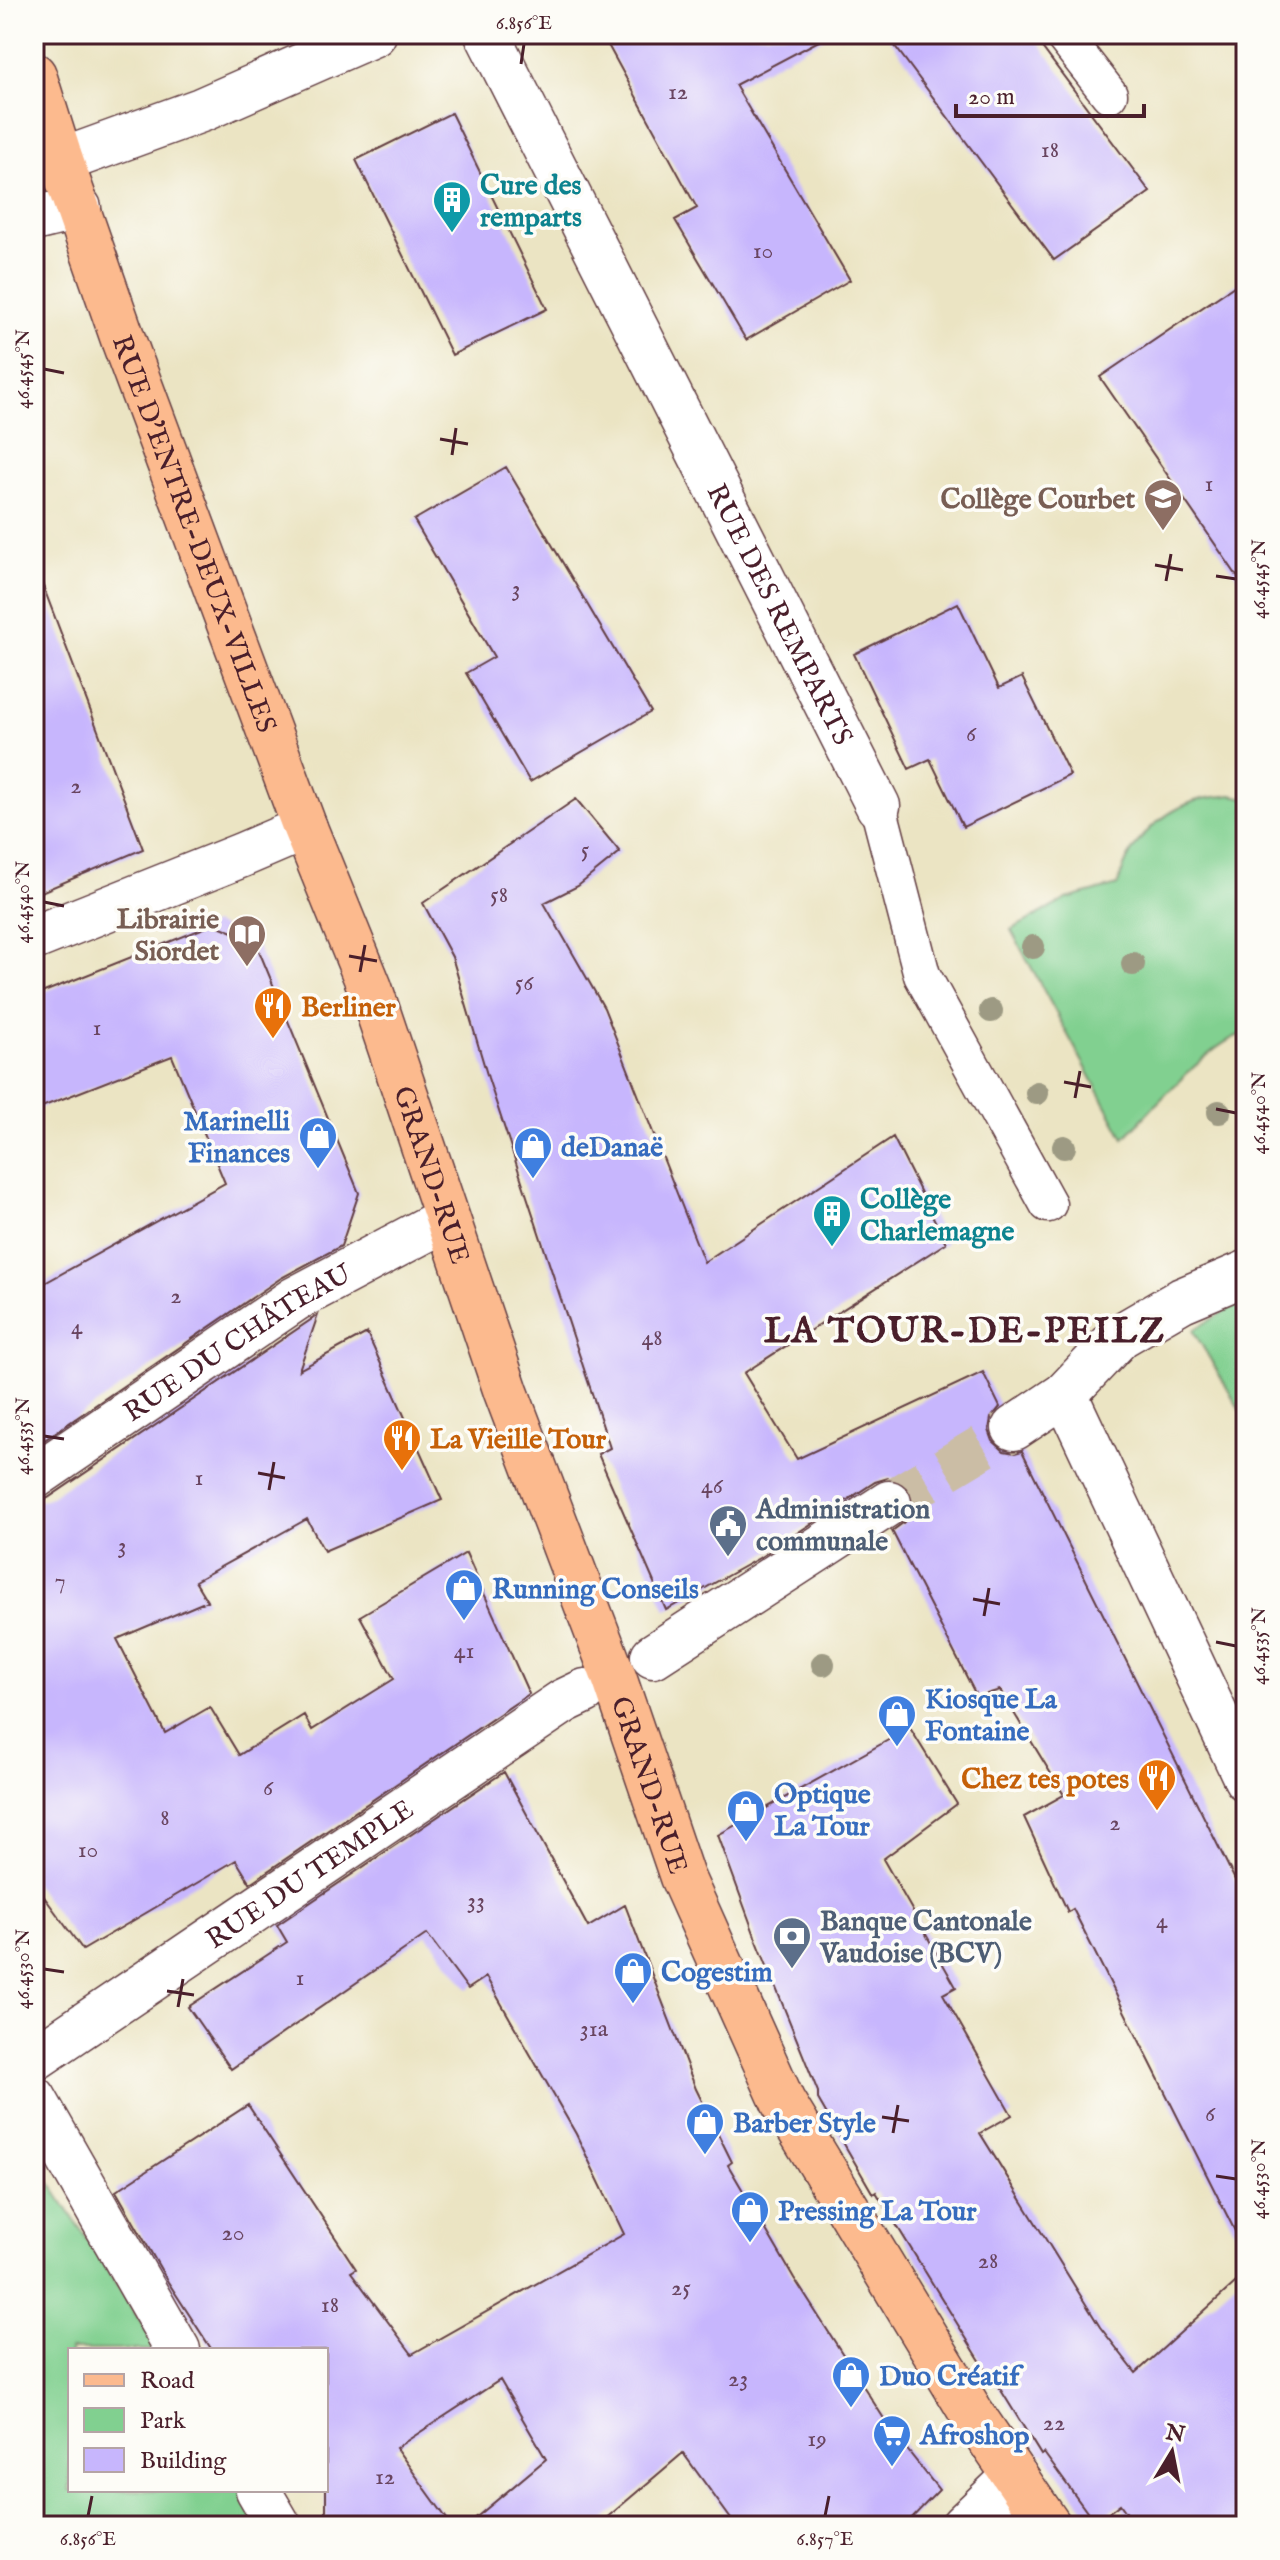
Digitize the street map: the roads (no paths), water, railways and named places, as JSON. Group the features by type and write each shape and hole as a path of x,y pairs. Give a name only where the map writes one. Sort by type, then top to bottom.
{"main road":[{"name":"RUE D'ENTRE-DEUX-VILLES","path":"34,75 48,162 79,208 124,342 305,828 370,988"},
{"name":"GRAND-RUE","path":"370,988 506,1392 615,1680 682,1877 783,2102 971,2412 1049,2526"}],"street":[{"path":"48,162 187,116 374,34"},
{"name":"RUE DES REMPARTS","path":"487,34 878,806"},
{"path":"34,219 79,208"},
{"path":"34,938 305,828"},
{"name":"RUE DU CHÂTEAU","path":"34,1477 295,1299 446,1219"},
{"path":"1014,1428 1065,1394 1120,1336 1182,1300 1246,1273"},
{"path":"1065,1394 1246,1779"},
{"path":"653,1656 889,1503"},
{"name":"RUE DU TEMPLE","path":"34,2059 551,1710 585,1691"},
{"path":"34,2098 177,2348"},
{"path":"963,2526 1015,2476"},
{"path":"259,2492 279,2526"}],"lane":[{"path":"1062,34 1109,94"},
{"name":"RUE DES REMPARTS","path":"878,806 922,975 1048,1204"}],"tunnel":[{"path":"889,1503 1014,1428"}],"place":[{"name":"Cure des remparts","path":"452,234"},
{"name":"Collège Courbet","path":"1163,532"},
{"name":"Librairie Siordet","path":"247,968"},
{"name":"Berliner","path":"273,1040"},
{"name":"Marinelli Finances","path":"318,1170"},
{"name":"deDanaë","path":"533,1180"},
{"name":"Collège Charlemagne","path":"832,1248"},
{"name":"La Vieille Tour","path":"402,1472"},
{"name":"Administration communale","path":"728,1558"},
{"name":"Running Conseils","path":"464,1622"},
{"name":"Kiosque La Fontaine","path":"897,1748"},
{"name":"Chez tes potes","path":"1157,1812"},
{"name":"Optique La Tour","path":"746,1843"},
{"name":"Banque Cantonale Vaudoise (BCV)","path":"792,1970"},
{"name":"Cogestim","path":"633,2005"},
{"name":"Barber Style","path":"705,2156"},
{"name":"Pressing La Tour","path":"750,2244"},
{"name":"Duo Créatif","path":"851,2409"},
{"name":"Afroshop","path":"892,2468"}],"district":[{"name":"LA TOUR-DE-PEILZ","path":"965,1329"}]}
